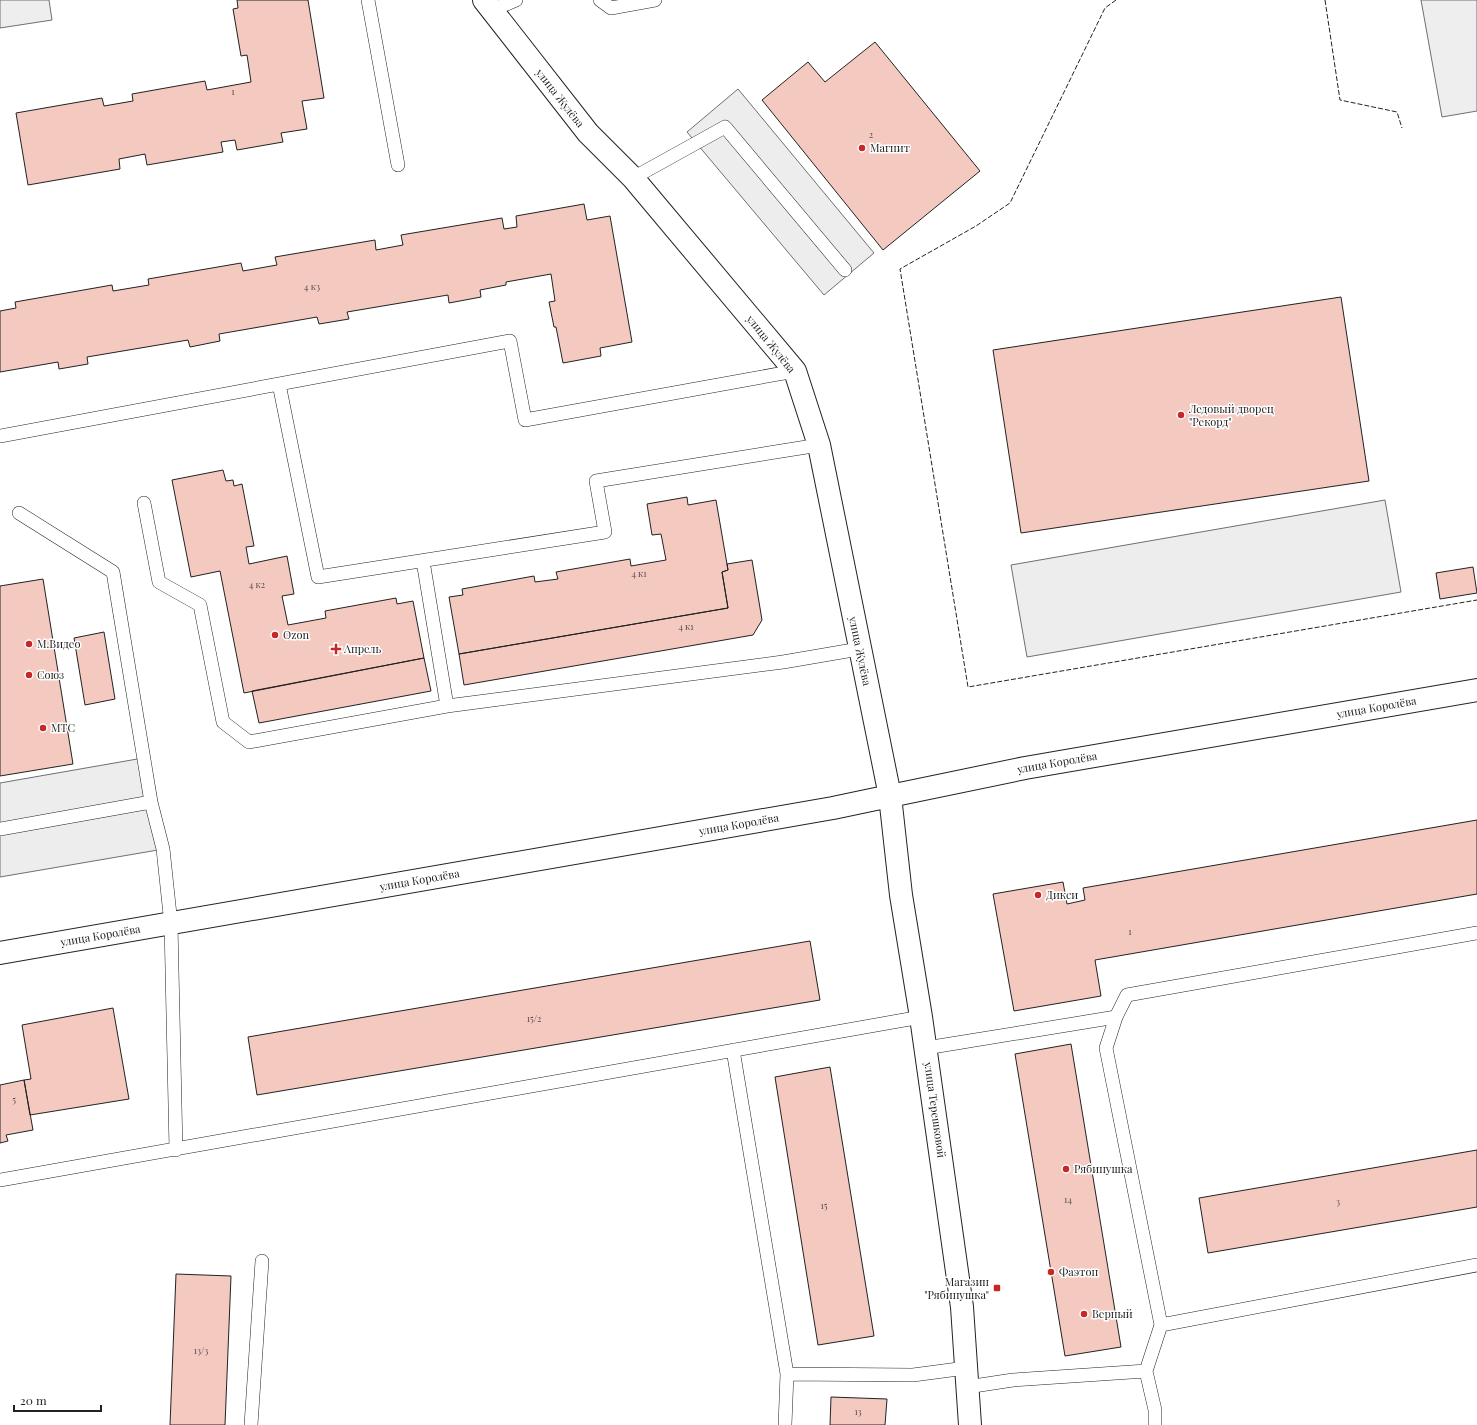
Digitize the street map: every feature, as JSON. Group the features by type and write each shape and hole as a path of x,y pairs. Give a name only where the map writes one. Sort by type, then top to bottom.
{"street":[{"name":"улица Жулёва","path":"488,5 588,133 633,178 795,371 819,445 859,649 890,796"},
{"name":"улица Королёва","path":"0,954 833,808 1025,768 1477,690"},
{"name":"улица Терешковой","path":"890,796 901,895 926,1048 962,1307 970,1425"}],"lane":[{"path":"368,0 398,165"},
{"path":"488,5 516,0"},
{"path":"600,0 611,8 655,0"},
{"path":"633,178 725,127 844,270"},
{"path":"0,436 510,341 525,420 795,371"},
{"path":"279,384 318,577 605,532 596,481 819,445"},
{"path":"144,503 160,582 200,605 223,722 249,742 447,706 783,662 859,649"},
{"path":"19,513 113,572 151,802 163,849 171,924 176,1150"},
{"path":"423,561 447,706"},
{"path":"0,829 151,802"},
{"path":"1155,1425 1156,1410 1146,1371 1161,1325 1106,1048 1116,1017 1127,995 1477,933"},
{"path":"0,1180 921,1017"},
{"path":"926,1048 1116,1017"},
{"path":"733,1050 787,1374 785,1425"},
{"path":"251,1425 262,1261"},
{"path":"1161,1325 1477,1265"},
{"path":"787,1374 913,1375 1013,1380 1146,1371"}],"shaded area":[{"path":"0,0 49,0 52,20 0,28"},
{"path":"1421,0 1477,0 1477,111 1442,117"},
{"path":"738,89 874,253 824,295 687,132"},
{"path":"1385,500 1401,592 1027,657 1011,565"},
{"path":"143,758 158,850 0,877 0,783"}],"building":[{"path":"237,0 308,0 324,98 302,101 307,129 281,133 283,142 237,150 235,140 221,142 223,152 147,165 145,154 119,159 120,169 28,185 16,113 102,98 104,106 133,101 132,94 205,81 207,90 251,82 247,55 241,56 233,9 238,8"},
{"path":"875,42 980,171 883,250 762,100 808,62 825,82"},
{"path":"584,204 587,220 610,216 632,342 600,348 601,356 563,363 556,327 554,327 549,302 555,301 551,274 506,282 506,285 480,290 481,297 449,303 448,295 347,312 349,319 319,324 317,317 219,334 220,341 190,347 188,340 87,357 88,364 59,369 58,362 0,372 0,311 16,308 15,302 112,285 113,291 149,285 148,279 241,263 243,271 277,265 275,257 375,240 376,250 403,245 401,235 502,218 504,229 517,227 516,216"},
{"name":"Ледовый дворец \"Рекорд\"","path":"1341,297 1369,481 1021,533 993,350"},
{"path":"223,470 226,481 233,480 234,486 242,484 254,546 246,547 249,564 287,556 294,594 282,596 288,625 326,618 325,611 396,598 397,604 413,601 424,658 244,693 220,571 191,577 172,480"},
{"path":"687,497 688,505 716,500 728,570 722,572 728,608 459,654 449,597 463,595 462,589 534,576 535,582 558,579 556,572 630,559 631,566 666,560 661,534 652,535 647,504"},
{"path":"752,560 762,620 753,635 464,685 459,654 728,608 722,572 728,570 727,564"},
{"path":"1473,567 1477,593 1440,599 1436,573"},
{"name":"Союз","path":"43,579 73,764 0,776 0,586"},
{"path":"104,632 115,699 85,705 74,638"},
{"path":"424,658 431,691 259,723 252,691"},
{"path":"1477,820 1477,894 1095,960 1101,996 1014,1011 993,894 1063,882 1067,904 1085,900 1083,888"},
{"path":"810,941 820,1000 257,1095 248,1037"},
{"path":"113,1008 129,1099 30,1115 24,1080 31,1079 22,1025"},
{"path":"1071,1044 1121,1347 1065,1356 1015,1054"},
{"path":"830,1067 874,1336 818,1345 775,1077"},
{"path":"24,1080 33,1130 6,1135 8,1141 0,1143 0,1085"},
{"path":"1477,1150 1477,1207 1208,1253 1199,1198"},
{"path":"176,1274 231,1276 225,1425 170,1425"},
{"path":"831,1397 887,1399 885,1425 830,1425"}],"fence":[{"path":"1116,0 1105,8 1010,203 976,226 900,269 968,687 1477,600"},
{"path":"1325,0 1340,100 1397,112 1402,128"}],"place":[{"name":"Магнит","path":"862,148"},
{"name":"Ледовый дворец \"Рекорд\"","path":"1181,415"},
{"name":"Ozon","path":"275,635"},
{"name":"М.Видео","path":"29,644"},
{"name":"Апрель","path":"336,649"},
{"name":"Союз","path":"29,675"},
{"name":"МТС","path":"43,728"},
{"name":"Дикси","path":"1038,895"},
{"name":"Рябинушка","path":"1066,1169"},
{"name":"Фаэтон","path":"1051,1272"},
{"name":"Магазин \"Рябинушка\"","path":"997,1288"},
{"name":"Верный","path":"1084,1314"}]}
